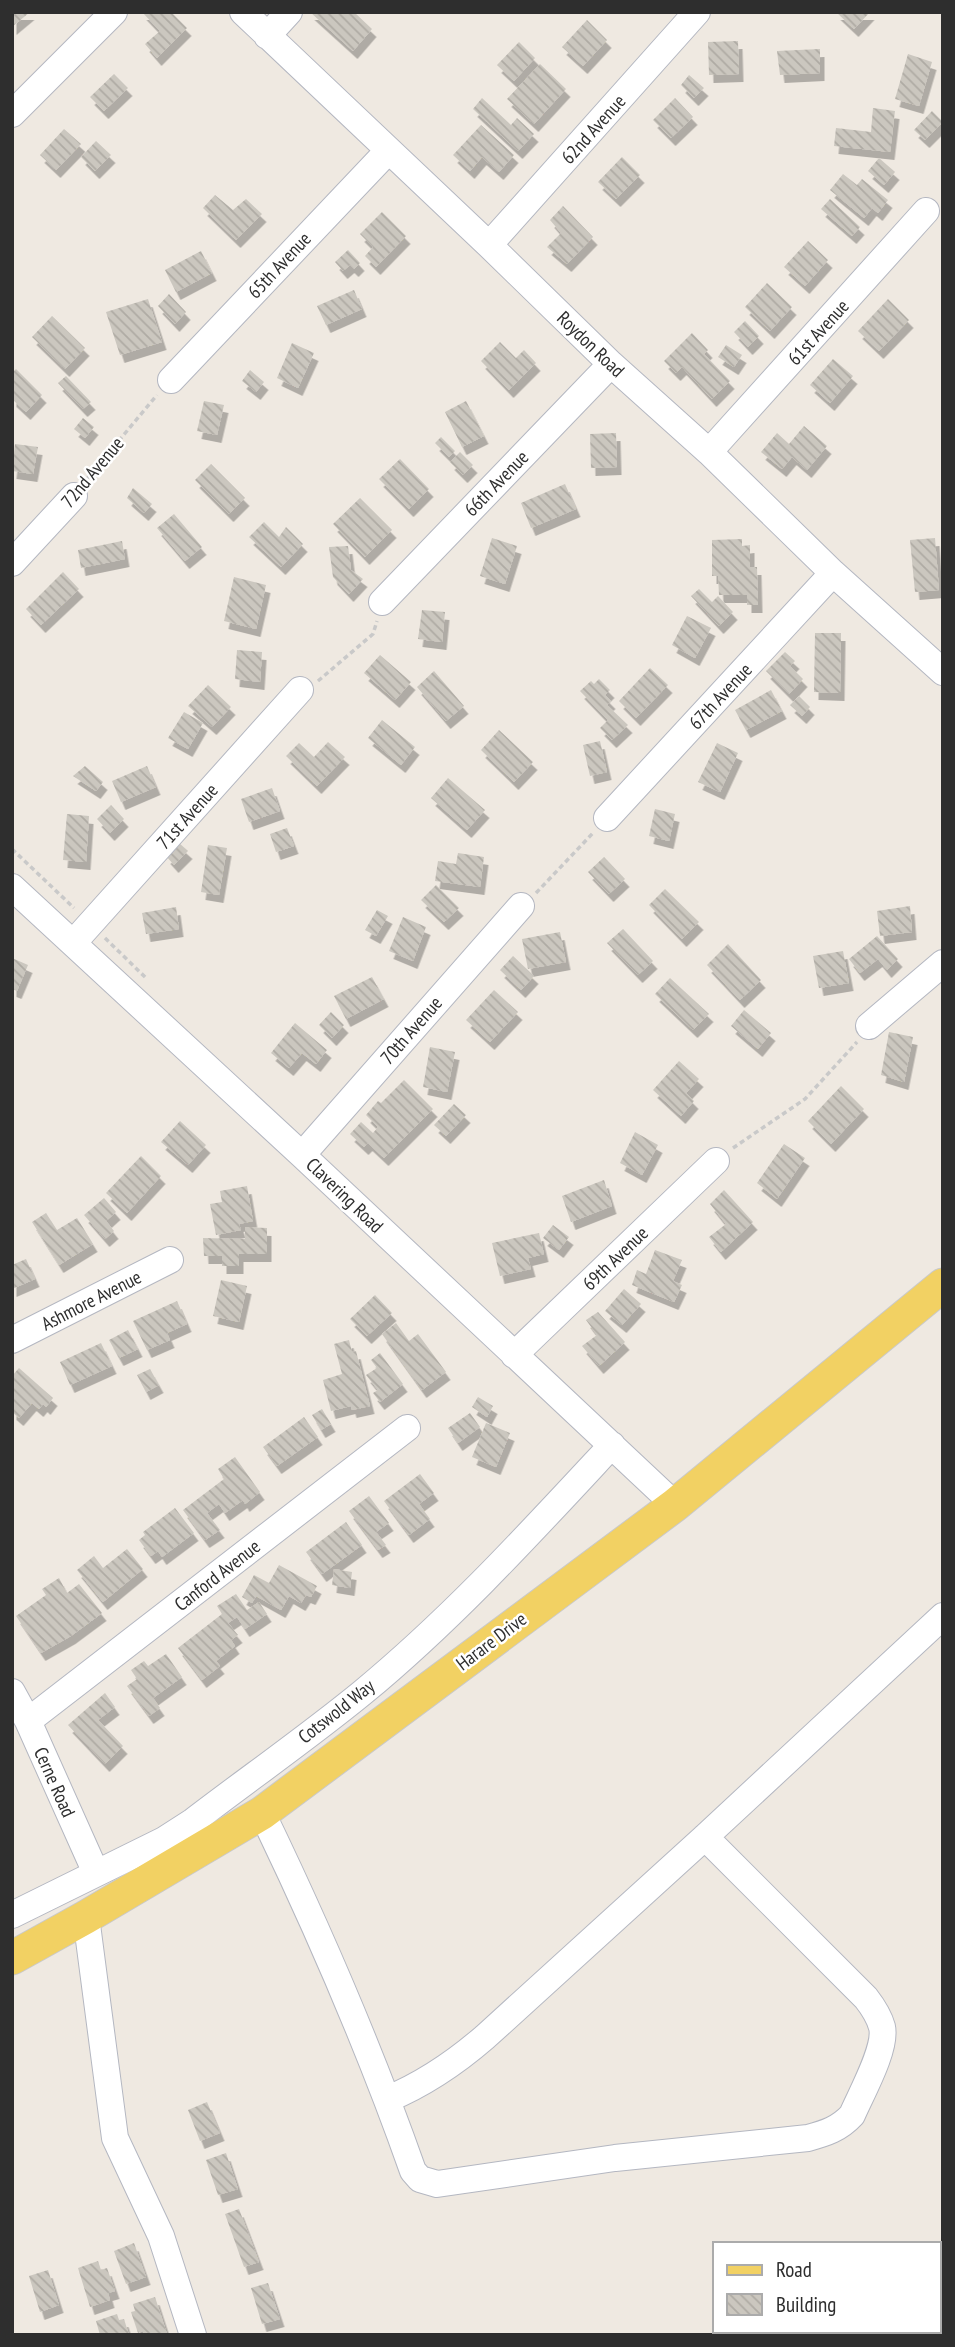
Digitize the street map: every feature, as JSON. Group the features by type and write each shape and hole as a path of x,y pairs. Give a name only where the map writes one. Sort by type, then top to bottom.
{"main road":[{"name":"Harare Drive","path":"12,1958 262,1812 675,1505 943,1285"}],"street":[{"path":"12,114 114,12"},
{"name":"Roydon Road","path":"243,12 611,364 709,452 833,573 939,660"},
{"path":"267,36 289,12"},
{"name":"62nd Avenue","path":"489,245 697,12"},
{"name":"65th Avenue","path":"171,380 388,151"},
{"name":"61st Avenue","path":"709,452 926,211"},
{"name":"66th Avenue","path":"382,602 611,364"},
{"name":"72nd Avenue","path":"12,564 74,496"},
{"name":"67th Avenue","path":"607,818 833,573"},
{"name":"71st Avenue","path":"74,942 300,690"},
{"name":"Clavering Road","path":"12,887 675,1505"},
{"name":"70th Avenue","path":"302,1155 521,906"},
{"path":"869,1027 943,964"},
{"name":"69th Avenue","path":"514,1356 716,1161"},
{"name":"Ashmore Avenue","path":"12,1340 170,1260"},
{"name":"Canford Avenue","path":"17,1703 407,1428"},
{"name":"Cotswold Way","path":"12,1915 164,1840 192,1822 361,1693 438,1624 526,1538 612,1445"},
{"path":"388,2099 414,2088 459,2059 705,1837 943,1616"},
{"name":"Cerne Road","path":"17,1703 96,1873"},
{"path":"262,1812 299,1889 388,2099 413,2171 427,2183 437,2184 615,2158 808,2138 843,2125 852,2115 882,2043 883,2029 878,2015 866,1998 705,1837"},
{"path":"86,1917 115,2138 161,2236 193,2335"}],"path":[{"name":"72nd Avenue","path":"74,496 171,380"},
{"path":"300,690 318,681 373,634 382,602"},
{"path":"521,906 607,818"},
{"path":"716,1161 805,1099 869,1027"}],"building":[{"path":"12,12 30,12 12,27"},
{"path":"142,12 171,12 187,28 157,58 145,44 160,31"},
{"path":"310,12 354,12 372,29 353,51"},
{"path":"836,12 870,12 854,29"},
{"path":"587,20 607,40 583,66 562,47"},
{"path":"738,41 739,74 709,75 708,42"},
{"path":"519,42 535,58 514,81 497,65"},
{"path":"820,49 820,73 780,75 777,51"},
{"path":"908,54 932,62 919,106 895,99"},
{"path":"540,64 566,89 534,124 507,99"},
{"path":"114,74 128,88 104,111 90,97"},
{"path":"689,75 704,88 694,98 681,85"},
{"path":"482,98 511,125 517,118 534,134 518,151 473,109"},
{"path":"675,98 693,117 671,138 653,120"},
{"path":"873,108 895,111 890,152 834,146 836,128 871,132"},
{"path":"932,111 943,122 925,140 914,130"},
{"path":"481,125 514,155 499,172 482,157 470,171 453,155"},
{"path":"64,129 81,144 56,170 40,155"},
{"path":"96,141 111,155 95,171 81,157"},
{"path":"622,157 640,175 616,199 598,182"},
{"path":"879,158 895,172 884,185 868,171"},
{"path":"843,174 857,185 862,179 888,200 878,213 872,208 864,218 830,190"},
{"path":"215,195 233,210 246,199 262,214 236,240 203,208"},
{"path":"830,199 860,227 852,236 821,209"},
{"path":"563,206 593,237 567,264 547,247 561,233 550,220"},
{"path":"382,212 406,236 376,267 365,256 373,247 360,234"},
{"path":"808,241 828,260 805,286 784,267"},
{"path":"348,250 360,263 354,269 350,265 343,271 335,262"},
{"path":"201,251 212,273 176,292 165,270"},
{"path":"767,283 792,307 770,331 745,307"},
{"path":"354,290 362,309 326,325 317,306"},
{"path":"169,294 186,312 175,324 158,306"},
{"path":"148,299 162,342 120,355 106,312"},
{"path":"888,299 909,320 879,351 858,331"},
{"path":"52,316 85,348 65,369 32,337"},
{"path":"745,321 759,336 748,347 734,332"},
{"path":"692,333 708,350 704,354 730,381 712,399 682,367 676,373 664,361"},
{"path":"500,342 516,358 524,350 536,363 509,390 481,361"},
{"path":"292,343 314,353 298,388 277,378"},
{"path":"726,345 742,355 734,367 718,357"},
{"path":"833,359 853,376 830,403 810,385"},
{"path":"16,369 42,395 26,412 12,399 12,373"},
{"path":"250,370 264,382 256,392 242,381"},
{"path":"66,376 91,402 83,409 58,383"},
{"path":"204,401 224,405 217,435 197,431"},
{"path":"466,401 484,436 462,447 445,412"},
{"path":"83,418 94,427 85,438 74,429"},
{"path":"804,426 827,446 807,470 792,457 782,469 761,452 777,433 789,444"},
{"path":"616,433 617,467 591,468 590,434"},
{"path":"441,437 455,451 449,457 435,443"},
{"path":"15,444 38,447 33,474 12,471"},
{"path":"460,452 473,465 463,475 450,462"},
{"path":"400,459 429,489 409,509 379,479"},
{"path":"211,464 245,498 229,514 195,480"},
{"path":"565,484 576,509 531,528 521,503"},
{"path":"133,488 152,504 144,513 127,498"},
{"path":"360,498 392,530 365,557 333,524"},
{"path":"174,514 202,547 185,561 157,528"},
{"path":"264,522 279,537 286,527 303,544 281,567 249,537"},
{"path":"492,538 517,546 505,584 480,576"},
{"path":"935,538 939,590 915,592 910,540"},
{"path":"742,539 742,546 750,545 750,567 757,567 758,605 747,605 747,595 719,595 718,576 712,576 712,540"},
{"path":"122,541 125,559 81,568 78,550"},
{"path":"348,546 351,570 363,579 349,594 333,577 329,547"},
{"path":"63,572 79,589 41,625 26,609"},
{"path":"234,577 266,585 256,629 224,621"},
{"path":"699,589 712,602 718,596 733,612 719,626 691,596"},
{"path":"422,610 445,612 442,642 418,639"},
{"path":"687,616 711,628 695,658 672,645"},
{"path":"815,633 841,633 840,693 814,692"},
{"path":"237,650 262,652 260,682 235,679"},
{"path":"785,652 795,661 790,666 803,679 789,694 766,671"},
{"path":"380,655 411,682 395,700 364,673"},
{"path":"650,668 668,685 636,718 619,701"},
{"path":"434,671 464,706 446,721 417,687"},
{"path":"599,679 610,690 605,695 611,701 607,705 628,725 612,740 600,728 608,720 580,691 591,681 594,684"},
{"path":"208,685 231,707 212,727 188,706"},
{"path":"771,690 782,711 746,730 735,710"},
{"path":"799,696 810,707 802,716 790,705"},
{"path":"184,712 203,723 188,749 168,738"},
{"path":"382,720 415,747 401,765 368,738"},
{"path":"499,730 533,762 514,782 481,750"},
{"path":"600,741 607,772 590,776 583,745"},
{"path":"328,742 345,757 317,786 286,756 299,743 314,757"},
{"path":"717,743 738,753 720,792 698,782"},
{"path":"85,766 103,782 96,791 73,776"},
{"path":"147,766 156,787 121,802 112,781"},
{"path":"448,778 485,810 467,830 431,798"},
{"path":"272,788 280,811 249,822 241,799"},
{"path":"111,805 124,819 110,833 97,819"},
{"path":"655,809 675,814 669,841 649,836"},
{"path":"67,814 89,816 86,862 63,860"},
{"path":"287,828 294,846 276,852 270,834"},
{"path":"179,843 188,851 174,865 166,856"},
{"path":"208,845 227,848 219,895 201,892"},
{"path":"458,853 484,857 480,887 435,881 438,861 456,864"},
{"path":"604,857 625,879 609,894 588,872"},
{"path":"436,885 459,908 444,922 421,900"},
{"path":"665,889 699,922 682,939 649,905"},
{"path":"910,906 912,932 880,936 877,911"},
{"path":"176,907 179,929 146,934 142,913"},
{"path":"377,910 388,916 376,936 365,930"},
{"path":"403,917 426,927 413,961 389,951"},
{"path":"623,929 653,961 638,975 607,943"},
{"path":"560,932 566,962 528,969 522,939"},
{"path":"877,936 898,959 887,970 878,959 860,973 849,959"},
{"path":"728,944 761,980 740,1000 707,965"},
{"path":"843,951 849,983 819,988 813,956"},
{"path":"513,956 534,976 521,990 500,970"},
{"path":"12,958 28,965 17,991 12,989"},
{"path":"372,977 384,999 346,1019 334,996"},
{"path":"670,978 709,1014 693,1030 655,994"},
{"path":"494,990 518,1012 490,1042 466,1020"},
{"path":"744,1010 771,1033 758,1049 731,1026"},
{"path":"331,1012 344,1025 332,1038 319,1025"},
{"path":"295,1023 327,1050 316,1064 302,1053 289,1068 271,1053"},
{"path":"889,1032 913,1037 904,1082 881,1075"},
{"path":"430,1047 455,1052 447,1092 423,1087"},
{"path":"679,1061 699,1079 686,1093 694,1101 681,1116 653,1090"},
{"path":"404,1080 433,1109 384,1158 368,1143 364,1147 350,1134 361,1122 373,1133 378,1127 366,1115 378,1101 381,1103"},
{"path":"841,1086 864,1109 831,1144 808,1121"},
{"path":"454,1104 466,1115 446,1136 434,1125"},
{"path":"180,1121 206,1145 188,1165 161,1142"},
{"path":"635,1132 658,1145 642,1175 620,1163"},
{"path":"784,1144 805,1158 777,1199 757,1183"},
{"path":"141,1156 161,1176 127,1213 106,1193"},
{"path":"604,1180 612,1206 571,1222 562,1196"},
{"path":"247,1186 253,1221 239,1224 241,1230 216,1235 210,1204 222,1202 220,1191"},
{"path":"724,1190 753,1222 721,1252 709,1237 726,1224 710,1204"},
{"path":"104,1198 116,1212 106,1221 114,1231 105,1239 84,1215"},
{"path":"46,1213 57,1230 77,1218 93,1244 59,1265 32,1222"},
{"path":"553,1225 569,1237 559,1250 543,1238"},
{"path":"245,1227 267,1228 267,1254 239,1254 239,1266 222,1266 222,1256 204,1256 203,1238 245,1239"},
{"path":"539,1233 544,1254 528,1258 531,1269 500,1276 492,1243"},
{"path":"655,1250 682,1260 673,1281 682,1285 674,1302 632,1285 637,1270 646,1274"},
{"path":"26,1259 35,1279 12,1289 12,1265"},
{"path":"221,1280 247,1286 239,1322 213,1316"},
{"path":"624,1289 641,1304 622,1325 605,1311"},
{"path":"375,1295 392,1313 367,1336 350,1319"},
{"path":"177,1301 187,1324 167,1333 170,1340 147,1350 133,1321"},
{"path":"598,1312 625,1342 599,1366 582,1346 597,1335 586,1320"},
{"path":"396,1323 409,1341 418,1334 446,1372 422,1390 382,1334"},
{"path":"128,1330 138,1349 119,1358 109,1340"},
{"path":"349,1340 352,1352 356,1351 370,1406 352,1410 351,1406 331,1411 323,1380 342,1374 334,1344"},
{"path":"101,1343 112,1366 70,1385 60,1362"},
{"path":"380,1353 403,1384 380,1402 373,1393 378,1390 366,1375 377,1368 371,1360"},
{"path":"19,1368 53,1398 46,1407 43,1404 39,1409 32,1403 19,1418 12,1412 12,1376"},
{"path":"150,1369 159,1385 146,1392 137,1375"},
{"path":"478,1397 493,1406 487,1417 472,1407"},
{"path":"322,1409 331,1424 321,1430 312,1415"},
{"path":"470,1413 480,1427 458,1443 448,1428"},
{"path":"304,1417 318,1437 277,1466 263,1447"},
{"path":"486,1423 510,1433 496,1467 472,1457"},
{"path":"235,1457 260,1492 245,1504 243,1500 225,1513 219,1504 207,1513 220,1530 205,1540 183,1510 224,1479 218,1469"},
{"path":"420,1474 434,1493 419,1504 430,1519 409,1535 384,1501"},
{"path":"369,1496 389,1523 376,1532 386,1545 378,1550 349,1511"},
{"path":"175,1508 194,1533 162,1557 158,1551 151,1556 139,1540 145,1535 143,1532"},
{"path":"346,1522 362,1545 322,1574 306,1552"},
{"path":"127,1549 143,1569 103,1602 77,1570 94,1556 103,1568"},
{"path":"279,1565 317,1586 311,1597 306,1595 301,1603 289,1596 281,1610 256,1596 252,1603 242,1597 254,1575 269,1583"},
{"path":"334,1569 352,1572 350,1588 332,1585"},
{"path":"59,1578 67,1593 79,1584 102,1613 71,1636 41,1653 16,1616 46,1595 42,1589"},
{"path":"236,1594 247,1610 259,1602 267,1614 245,1629 237,1617 228,1623 238,1635 231,1640 235,1646 216,1661 220,1666 202,1680 178,1648 222,1614 217,1606"},
{"path":"166,1654 182,1677 153,1698 160,1708 149,1716 127,1686 137,1679 131,1670 144,1661 148,1666"},
{"path":"105,1693 115,1707 98,1720 123,1746 105,1764 68,1725"},
{"path":"207,2102 220,2133 200,2141 188,2110"},
{"path":"226,2153 238,2189 218,2195 206,2160"},
{"path":"239,2209 259,2262 244,2267 225,2214"},
{"path":"134,2243 146,2277 126,2284 114,2251"},
{"path":"98,2261 101,2270 107,2268 115,2291 108,2293 110,2300 90,2307 78,2268"},
{"path":"48,2270 59,2305 40,2312 29,2276"},
{"path":"268,2283 280,2319 262,2324 251,2288"},
{"path":"155,2297 167,2334 144,2335 143,2331 138,2333 131,2312 135,2311 133,2304"},
{"path":"117,2314 119,2320 124,2319 129,2335 100,2335 96,2321"}]}
